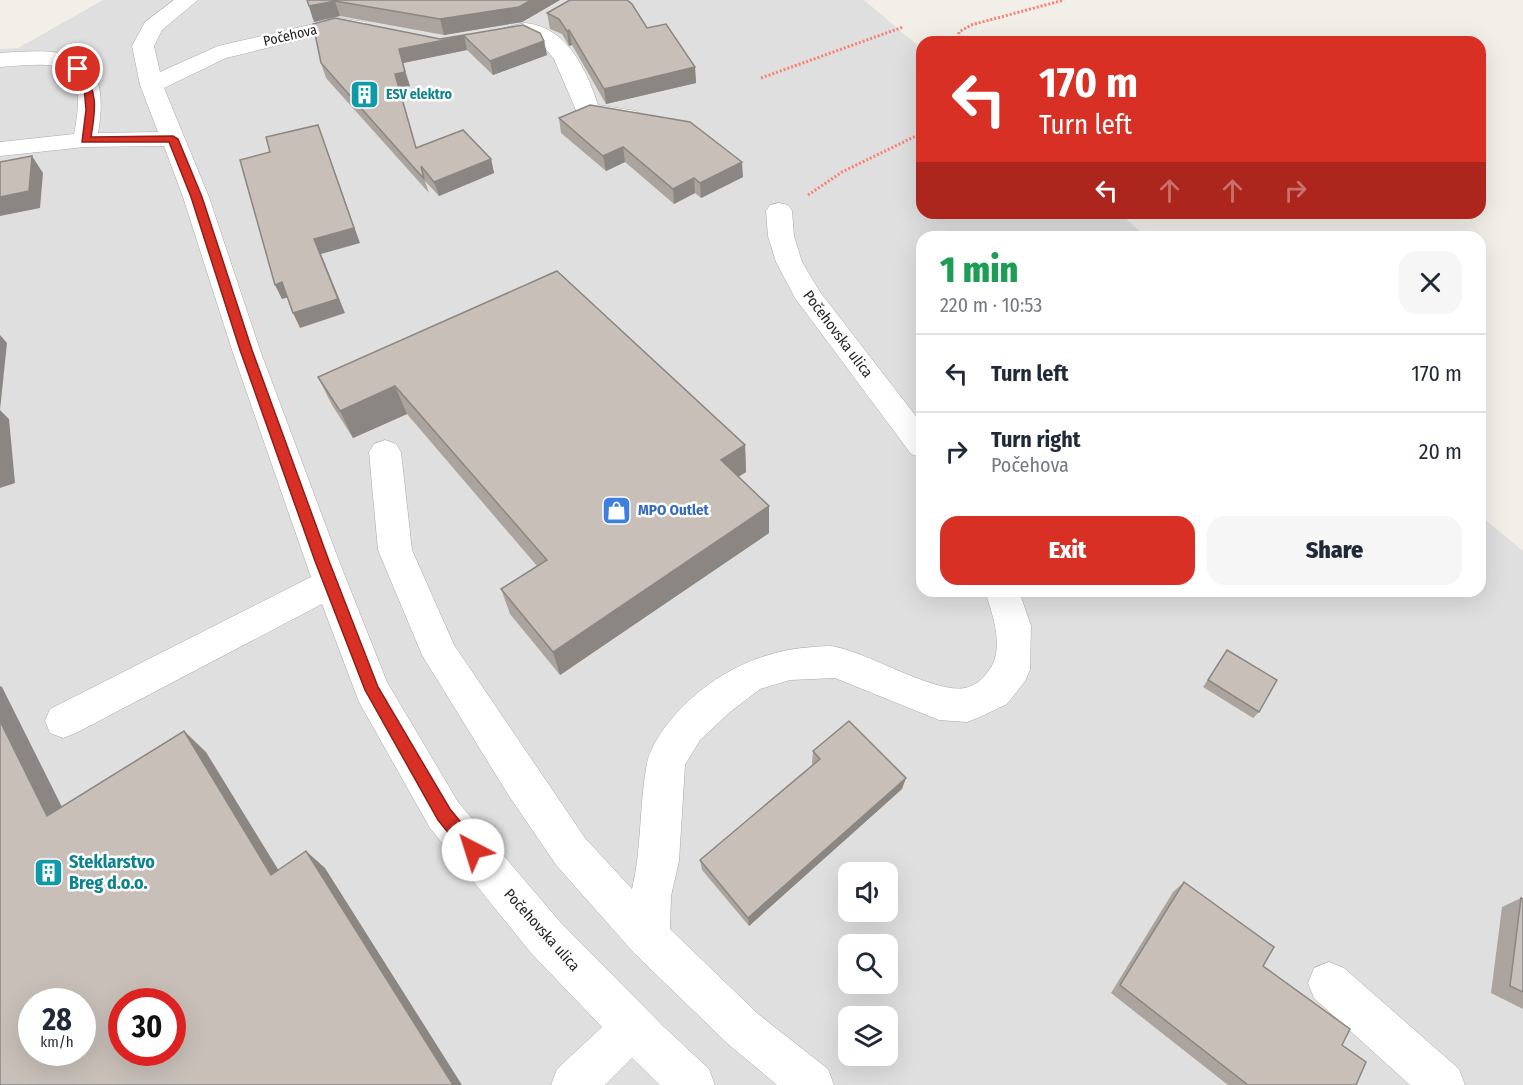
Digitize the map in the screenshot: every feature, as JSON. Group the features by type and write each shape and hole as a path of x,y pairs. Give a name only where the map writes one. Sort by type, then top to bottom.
{"street":[{"name":"Počehovska ulica","path":"187,0 153,27 143,46 151,85 196,197 246,350 372,690 444,815 546,938 693,1085"},
{"name":"Počehova","path":"151,85 218,53 312,29 340,24 377,31"},
{"path":"478,40 538,24 559,50 586,103 586,110 638,118"},
{"path":"0,60 57,58 78,69 89,86 92,140"},
{"path":"0,149 92,140 173,139"},
{"name":"Počehovska ulica","path":"779,211 781,236 789,262 809,298 916,438"},
{"path":"385,452 395,550 440,655 572,852 649,938 743,1029 812,1085"},
{"path":"63,721 331,583"},
{"path":"649,938 651,896 659,861 666,761 687,728 717,700 749,677 790,664 835,662 939,703 967,705 994,692 1012,670 1014,626 1004,597"},
{"path":"1329,983 1443,1085"},
{"path":"573,1085 633,1027"}],"path":[{"path":"959,36 959,32 971,25 1064,0"},
{"path":"761,78 903,27"},
{"path":"779,211 843,172 916,136"}],"shaded area":[{"path":"103,0 864,0 916,44 916,219 1126,219 1140,231 916,231 916,597 1486,597 1486,520 1523,551 1523,1085 0,1085 0,49 18,48"}],"building":[{"path":"307,0 531,0 519,7 440,19 335,1 309,6"},
{"path":"570,0 627,0 647,28 666,24 695,67 604,89 569,30 567,31 559,19 547,13"},
{"path":"335,18 440,39 523,25 540,33 544,41 490,61 464,36 399,49 405,72 395,74 416,148 463,130 491,159 434,182 421,166 424,179 321,63 313,24"},
{"path":"590,105 690,122 742,162 700,183 694,178 673,189 623,147 603,156 559,118"},
{"path":"318,125 354,228 314,239 338,299 293,313 282,282 275,285 240,160 270,152 266,137"},
{"path":"32,156 29,191 0,197 0,162"},
{"name":"MPO Outlet","path":"557,271 745,445 721,460 769,506 553,652 501,589 547,560 395,386 340,411 318,377"},
{"path":"1227,650 1277,680 1259,712 1208,680"},
{"path":"0,721 47,816 184,731 271,875 306,851 453,1085 0,1085"},
{"path":"849,721 906,778 748,918 700,860 820,759 813,751"},
{"path":"1184,882 1274,947 1263,966 1350,1029 1342,1045 1366,1062 1356,1085 1248,1085 1120,985"},
{"path":"1521,898 1523,899 1523,992 1510,986"}],"place":[{"name":"ESV elektro","path":"365,94"},
{"name":"MPO Outlet","path":"617,510"},
{"name":"Steklarstvo Breg d.o.o.","path":"48,872"}],"route":[{"path":"78,69 89,86 91,110 85,140 173,139 196,197 246,350 322,561 372,690 444,815 473,850"}]}
